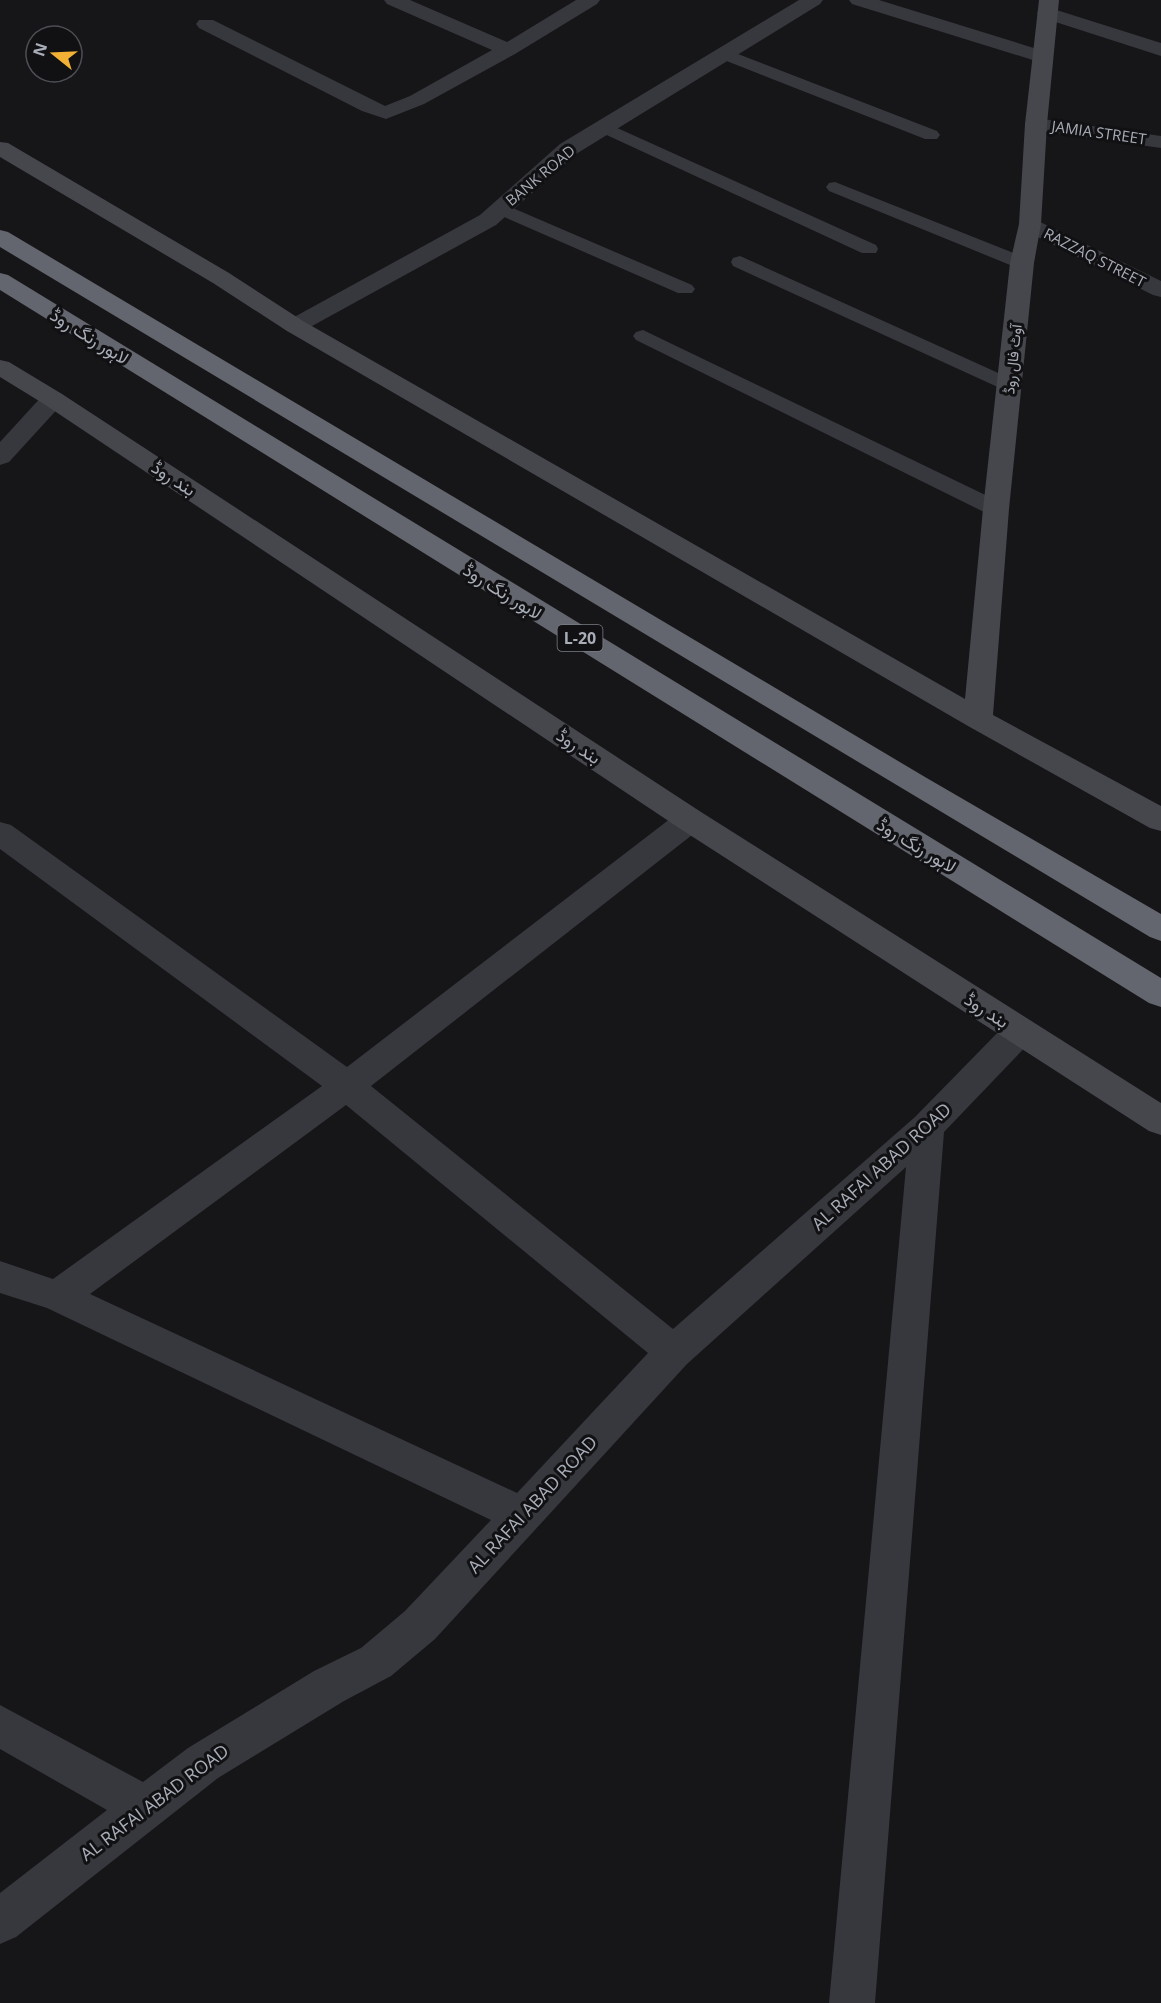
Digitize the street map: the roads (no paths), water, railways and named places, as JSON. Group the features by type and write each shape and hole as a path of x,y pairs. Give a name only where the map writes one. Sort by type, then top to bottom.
{"highway":[{"name":"L-20","path":"0,237 914,784 1161,928"},
{"name":"لاہور رنگ روڈ","path":"1,281 1161,994"}],"main road":[{"name":"آوٹ فال روڈ","path":"978,719 996,509 1022,263 1029,224 1048,7"},
{"path":"0,148 221,279 295,326 978,719 1161,820"},
{"name":"بند روڈ","path":"0,367 54,399 690,820 1161,1121"}],"street":[{"path":"394,0 508,50"},
{"path":"206,24 369,107 386,112 417,100 508,50 590,0"},
{"name":"BANK ROAD","path":"295,326 488,220 568,149 813,0"},
{"path":"859,0 1043,57"},
{"path":"1048,7 1161,50"},
{"name":"JAMIA STREET","path":"1036,124 1161,142"},
{"name":"RAZZAQ STREET","path":"1029,224 1161,290"},
{"path":"0,457 54,399"},
{"path":"58,1296 347,1086 690,820"},
{"path":"0,833 347,1086 674,1352"},
{"name":"AL RAFAI ABAD ROAD","path":"0,1921 203,1763 329,1686 376,1662 420,1625 674,1352 927,1127 1020,1031"},
{"path":"852,2003 927,1127"},
{"path":"0,1277 58,1296 522,1515"},
{"path":"0,1726 144,1807"}],"lane":[{"path":"726,54 931,135"},
{"path":"604,127 869,249"},
{"path":"836,187 1022,263"},
{"path":"501,209 685,289"},
{"path":"740,262 1009,385"},
{"path":"643,336 996,509"}]}
